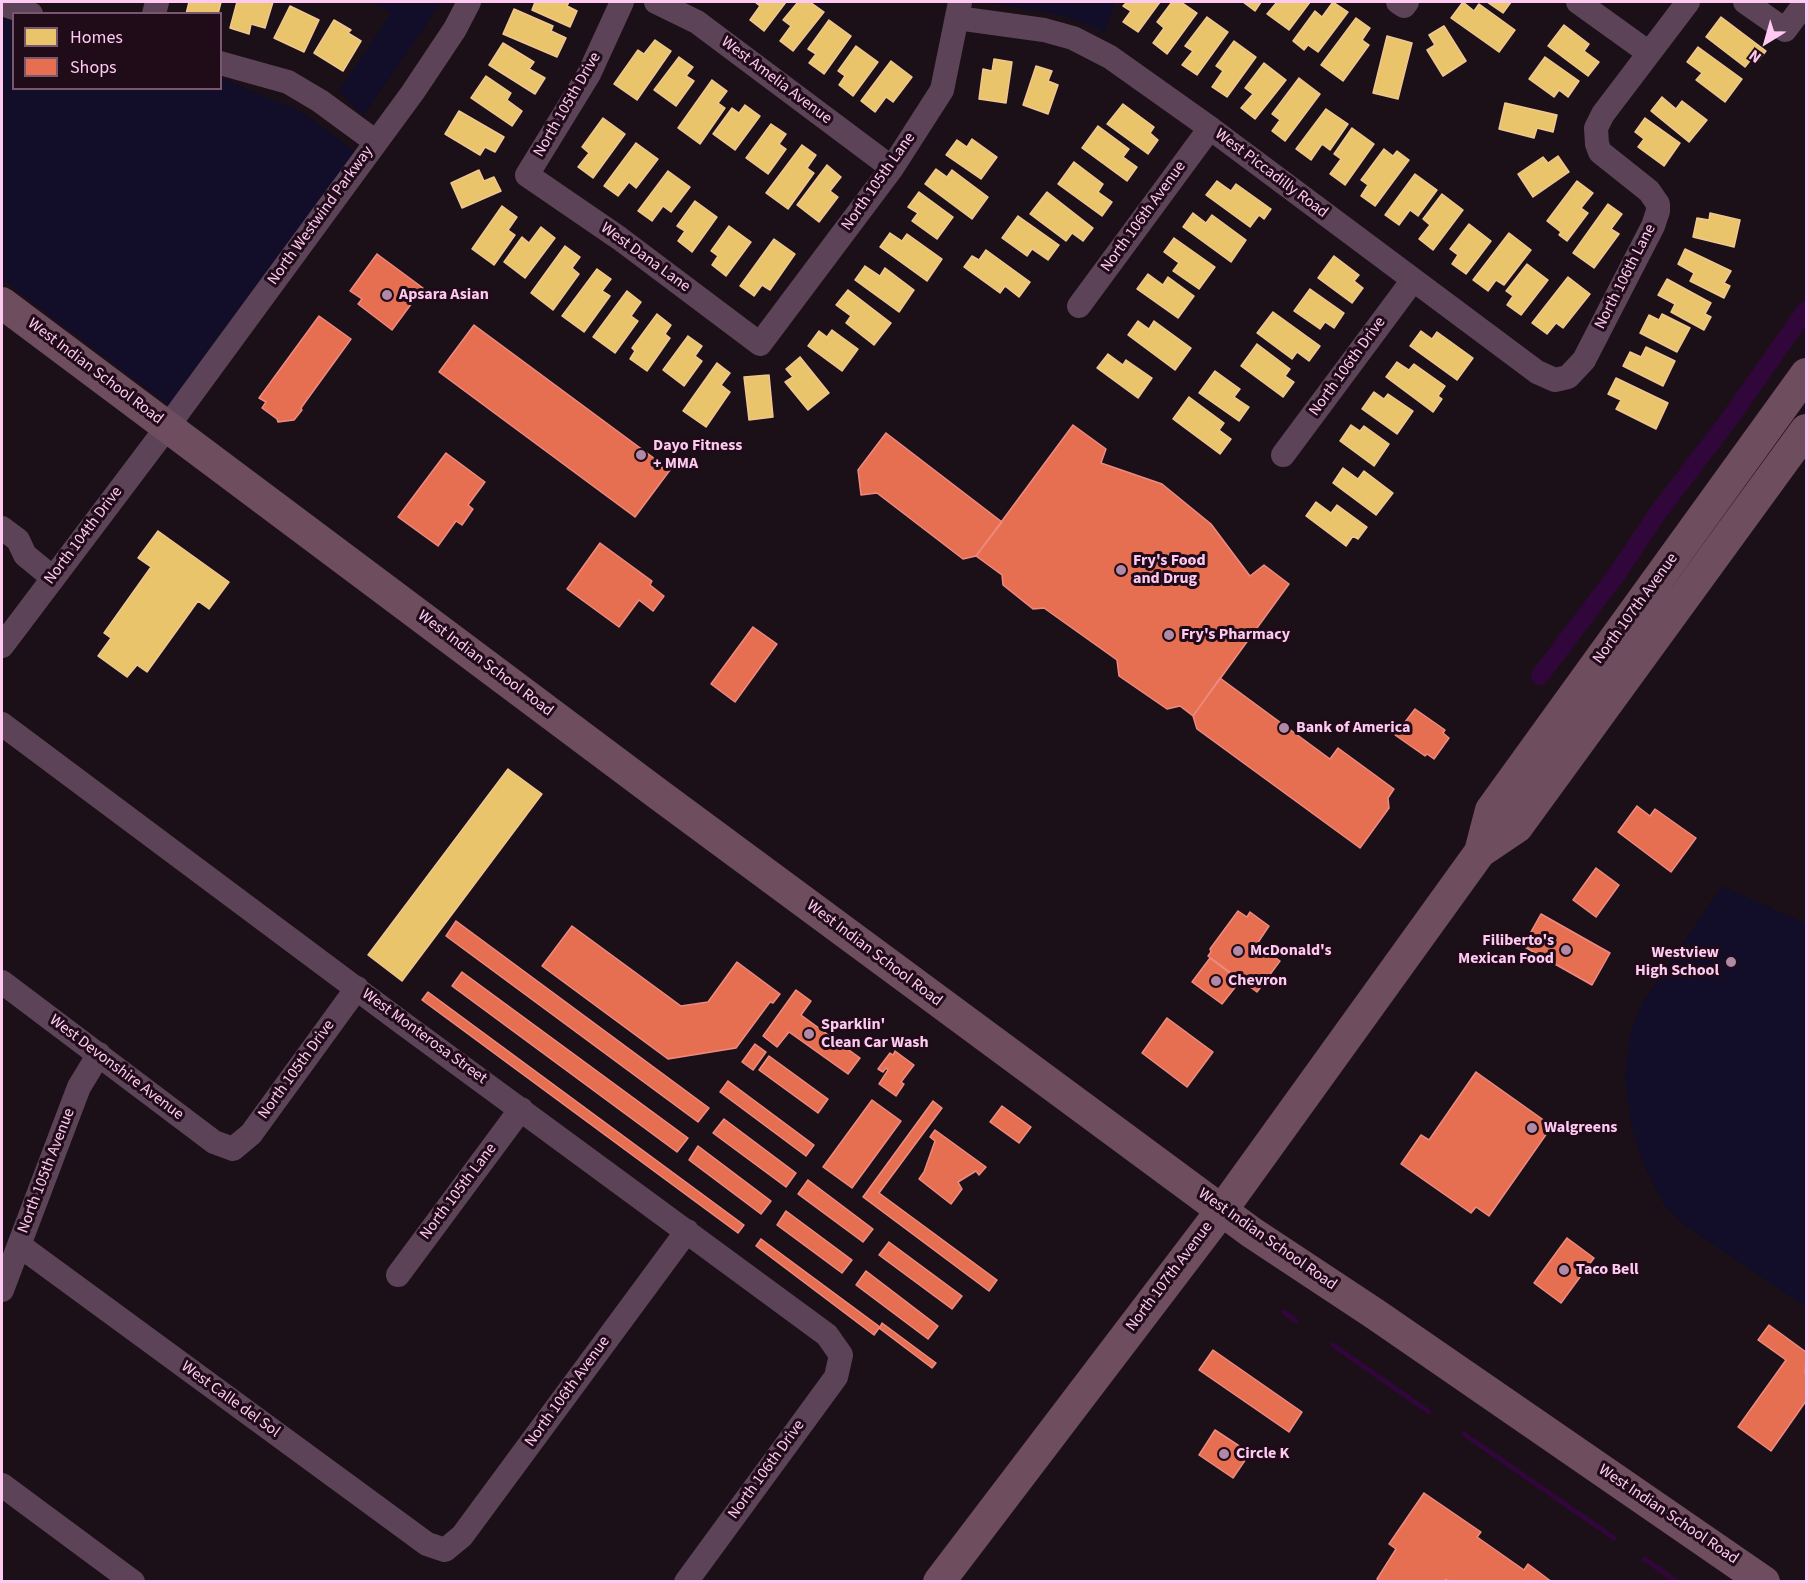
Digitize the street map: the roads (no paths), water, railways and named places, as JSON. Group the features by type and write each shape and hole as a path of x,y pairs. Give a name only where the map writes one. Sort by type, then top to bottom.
{"main road":[{"name":"West Indian School Road","path":"2,303 677,808 1251,1232 1375,1314 1764,1581"},
{"name":"North 107th Avenue","path":"1480,852 1491,810 1806,374"},
{"name":"North 107th Avenue","path":"939,1581 1222,1210 1480,852 1517,827 1806,430"}],"street":[{"name":"North Westwind Parkway","path":"168,426 435,60 469,2"},
{"name":"North 105th Drive","path":"527,175 589,74 622,2"},
{"name":"West Amelia Avenue","path":"656,2 697,22 892,168"},
{"path":"1578,2 1649,53"},
{"name":"North 106th Lane","path":"1561,380 1575,372 1584,360 1656,219 1658,204 1654,197 1642,185 1606,159 1595,136 1603,114 1688,2"},
{"path":"1745,2 1785,30 1806,2"},
{"path":"2,4 25,12"},
{"name":"North 105th Lane","path":"760,344 892,168 942,90 959,10"},
{"name":"West Piccadilly Road","path":"959,10 1044,30 1084,43 1122,65 1538,372 1549,378 1561,380"},
{"path":"222,64 288,82 320,101 376,142"},
{"name":"North 106th Avenue","path":"1079,306 1210,128"},
{"name":"West Dana Lane","path":"527,175 619,238 760,344"},
{"name":"North 106th Drive","path":"1283,455 1413,280"},
{"name":"North 104th Drive","path":"2,646 168,426"},
{"path":"7,541 53,578"},
{"name":"West Monterosa Street","path":"2,724 827,1335 841,1355"},
{"name":"West Devonshire Avenue","path":"2,982 214,1142 233,1149"},
{"name":"North 105th Drive","path":"233,1149 250,1134 357,988"},
{"name":"North 105th Avenue","path":"2,1290 80,1087 99,1054"},
{"name":"North 105th Lane","path":"398,1275 521,1109"},
{"name":"North 106th Avenue","path":"445,1550 462,1536 687,1231"},
{"name":"West Calle del Sol","path":"19,1245 427,1544 445,1550"},
{"name":"North 106th Drive","path":"686,1581 836,1377 841,1355"},
{"path":"2,1485 133,1581"}],"waterway":[{"path":"1540,676 1619,571 1657,514 1730,418 1806,310"},
{"path":"1284,1312 1296,1321"},
{"path":"1333,1345 1429,1412"},
{"path":"1464,1434 1614,1538"},
{"path":"1645,1559 1677,1582"}],"place":[{"name":"Apsara Asian","path":"387,295"},
{"name":"Dayo Fitness + MMA","path":"641,455"},
{"name":"Fry's Food and Drug","path":"1121,570"},
{"name":"Fry's Pharmacy","path":"1169,635"},
{"name":"Bank of America","path":"1284,728"},
{"name":"Filiberto's Mexican Food","path":"1566,950"},
{"name":"McDonald's","path":"1238,951"},
{"name":"Westview High School","path":"1731,962"},
{"name":"Chevron","path":"1216,981"},
{"name":"Sparklin' Clean Car Wash","path":"809,1034"},
{"name":"Walgreens","path":"1532,1128"},
{"name":"Taco Bell","path":"1564,1270"},
{"name":"Circle K","path":"1224,1454"}]}
